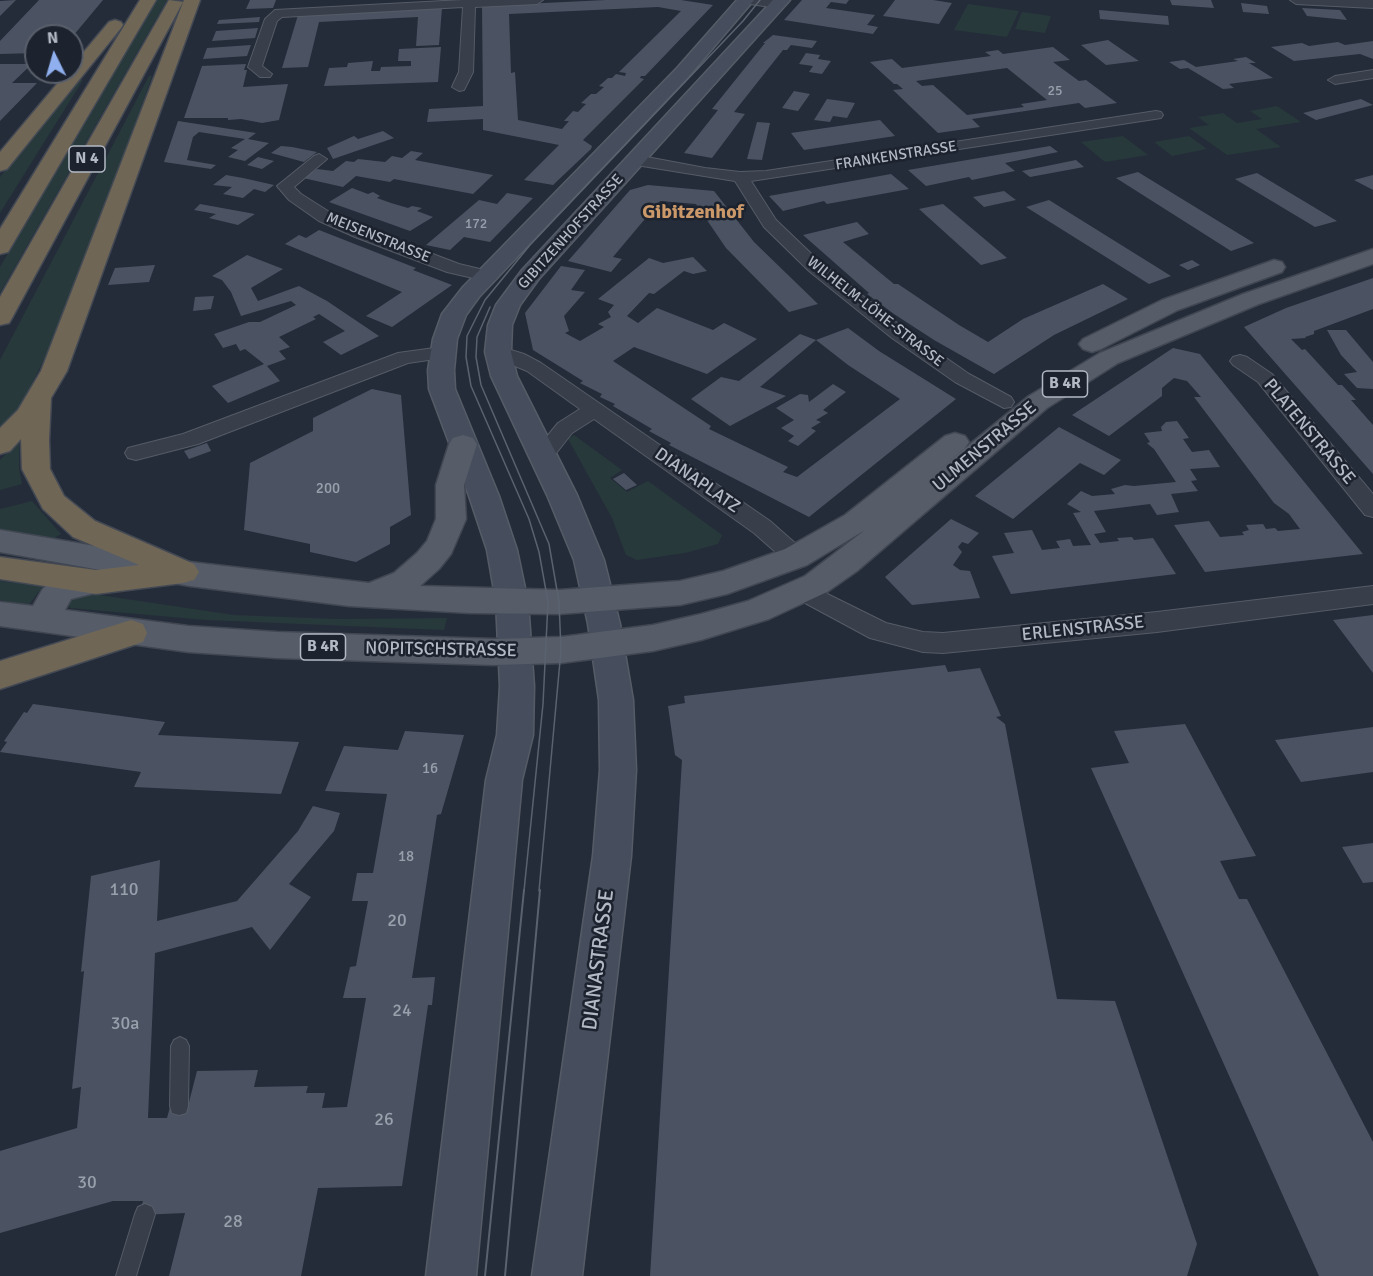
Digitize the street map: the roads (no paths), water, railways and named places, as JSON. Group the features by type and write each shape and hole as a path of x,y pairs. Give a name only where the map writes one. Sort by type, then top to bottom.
{"highway":[{"path":"0,165 134,0"},
{"name":"N 4","path":"0,247 148,0"},
{"name":"N 4","path":"0,318 176,0"},
{"path":"0,445 39,399 63,349 192,0"},
{"path":"39,399 34,440 36,469 53,502 84,529 183,572"},
{"path":"0,568 56,574 96,582 183,572"},
{"path":"0,675 130,633"}],"main road":[{"name":"GIBITZENHOFSTRASSE","path":"516,652 512,602 496,532 442,389 442,353 454,314 486,276 683,72 748,0"},
{"name":"GIBITZENHOFSTRASSE","path":"608,644 589,560 575,524 508,388 507,355 500,325 516,293 780,2"},
{"name":"ULMENSTRASSE","path":"599,601 703,588 753,574 786,548 832,537 856,522 1004,402 1085,348 1160,309 1264,270 1373,238"},
{"name":"ULMENSTRASSE","path":"608,644 667,635 734,618 803,591 846,563 1038,402 1082,373 1133,347 1203,317 1373,256"},
{"path":"368,596 405,581 428,561 440,546 451,519 450,485 463,444"},
{"name":"B 4R","path":"0,541 266,585 368,596 512,602 599,601"},
{"path":"51,622 49,607 53,598 61,590 96,582"},
{"name":"B 4R","path":"0,614 130,633"},
{"name":"NOPITSCHSTRASSE","path":"130,633 277,645 516,652 608,644"},
{"name":"DIANASTRASSE","path":"557,1276 615,821 618,770 617,723 608,644"},
{"path":"451,1276 504,780 515,735 516,652"}],"street":[{"path":"266,74 255,67 272,19 279,13 537,0"},
{"path":"748,0 780,2"},
{"path":"1296,0 1373,4"},
{"path":"459,87 466,72 469,2"},
{"path":"1335,80 1373,74"},
{"name":"FRANKENSTRASSE","path":"636,160 740,177 772,175 1156,115"},
{"name":"MEISENSTRASSE","path":"319,159 285,186 294,197 325,217 362,233 453,268 486,276"},
{"name":"WILHELM-LÖHE-STRASSE","path":"740,177 770,223 823,274 899,334 962,378 1004,402"},
{"path":"136,453 190,439 405,357 442,353"},
{"name":"DIANAPLATZ","path":"507,355 534,367 786,548"},
{"name":"PLATENSTRASSE","path":"1240,361 1265,378 1373,509"},
{"path":"542,456 565,428 594,409"},
{"name":"ERLENSTRASSE","path":"803,591 879,631 907,639 943,643 1157,622 1373,595"}],"lane":[{"path":"179,1106 180,1046"},
{"path":"126,1276 145,1214"}],"tram line":[{"path":"524,891 543,704 548,602 539,552 529,519 471,386 466,357 467,336 485,300 530,245 743,21 760,0"},
{"path":"490,307 477,337 476,357 481,385 549,544 559,602 561,650 539,891"},
{"path":"485,1276 524,890"},
{"path":"505,1276 540,890"}],"district":[{"name":"Gibitzenhof","path":"693,213"}]}
